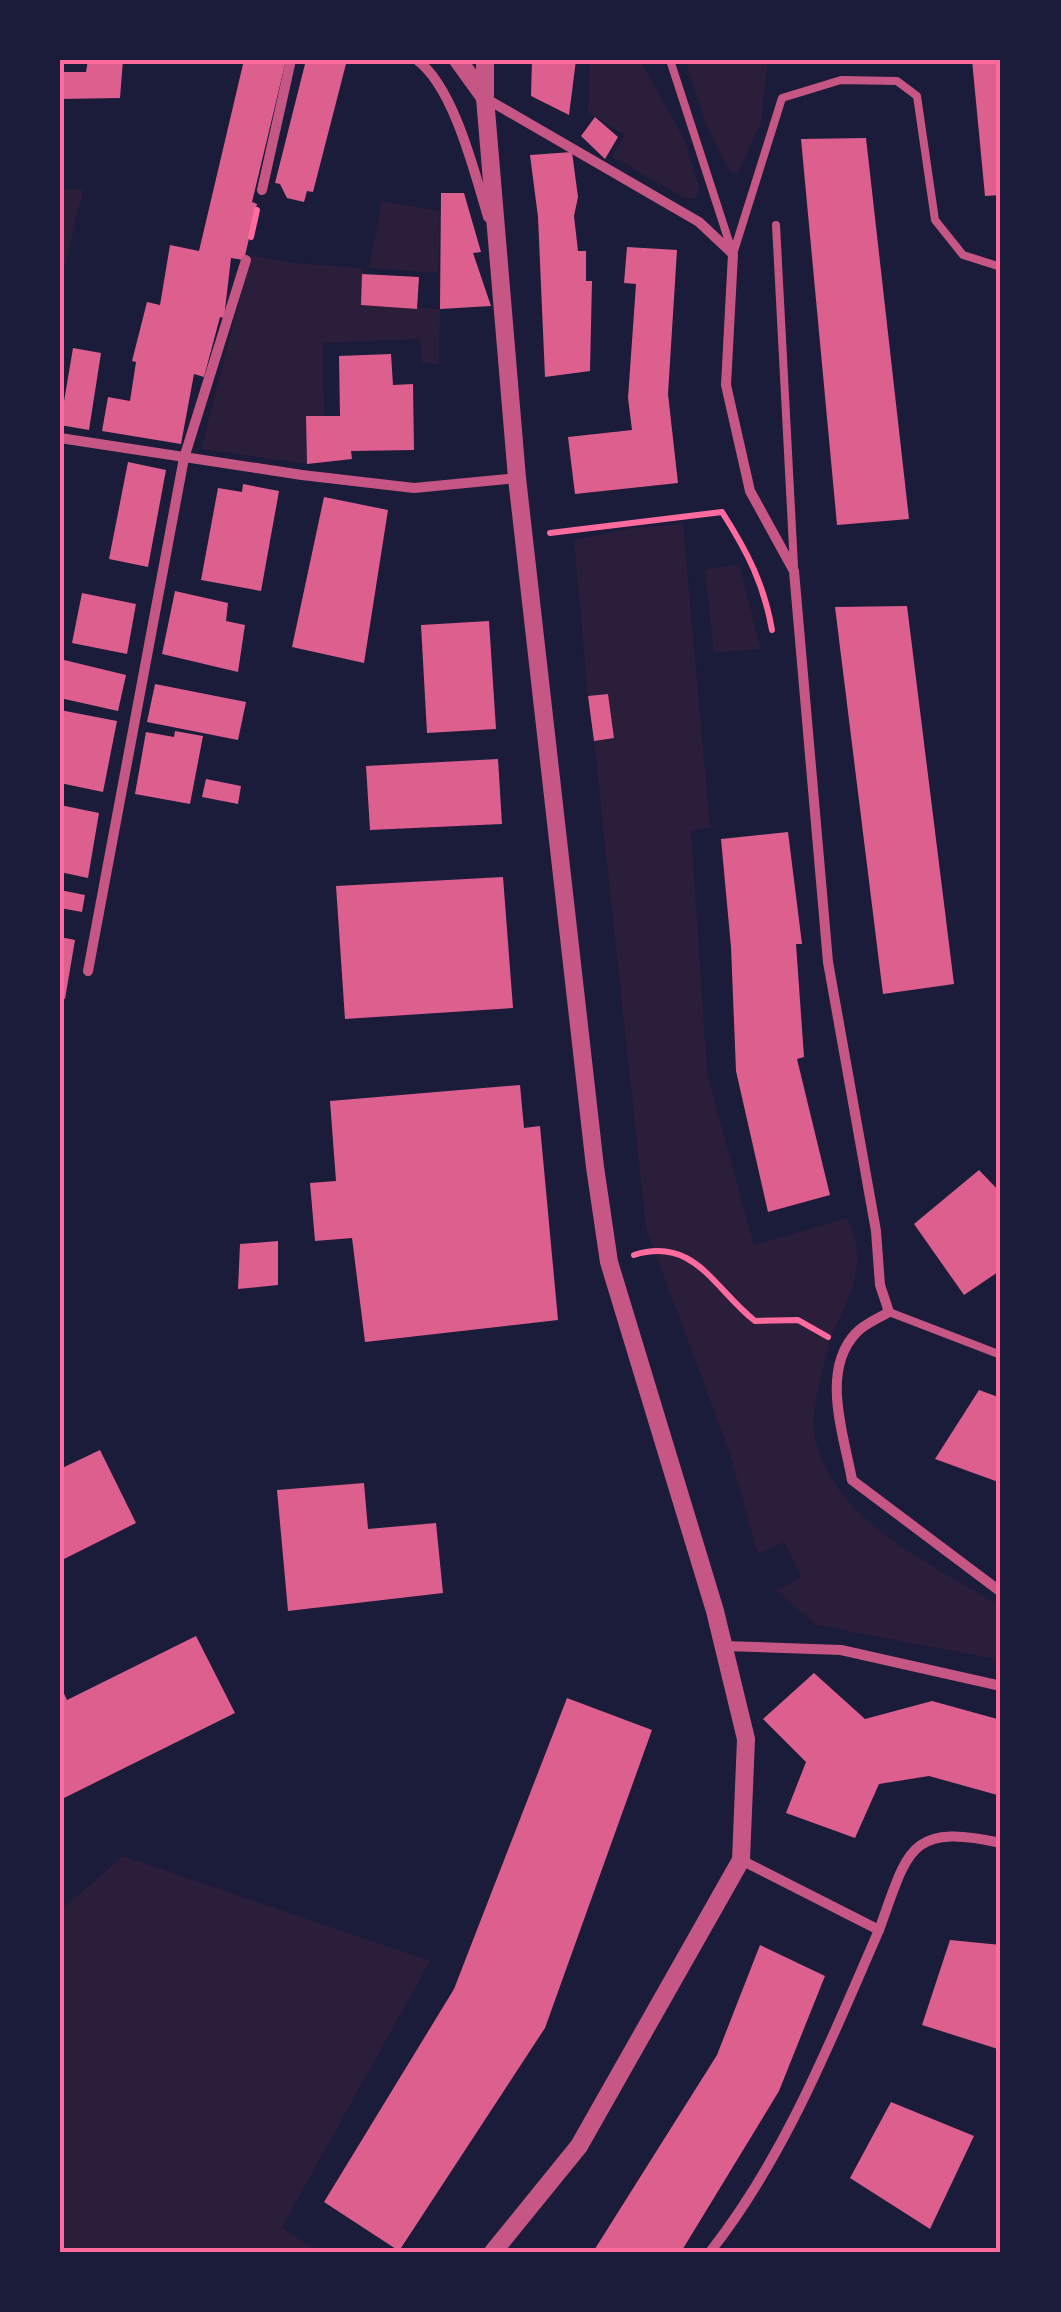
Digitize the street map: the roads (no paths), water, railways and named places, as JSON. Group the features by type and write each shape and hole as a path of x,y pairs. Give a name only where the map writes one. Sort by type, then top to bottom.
{"street":[{"path":"262,190 292,60"},
{"path":"418,60 427,67 462,131 498,246"},
{"path":"458,60 485,98 699,222 733,254 726,385 750,490 794,570 828,962 876,1230 880,1285 890,1312 857,1332 844,1350 836,1382 852,1480 1001,1592"},
{"path":"484,60 524,536 609,1262 724,1646 746,1739 740,1860 579,2146 493,2252"},
{"path":"88,971 184,458 246,260"},
{"path":"60,438 414,488 518,478"},
{"path":"724,1646 841,1650 1001,1686"},
{"path":"710,2252 746,2207 825,2053 906,1859 930,1838 959,1834 1001,1844"},
{"path":"740,1860 879,1930"}],"lane":[{"path":"670,60 733,254"},
{"path":"733,254 782,98 840,80 897,81 918,96 935,220 963,256 998,264"},
{"path":"776,225 794,570"},
{"path":"890,1312 1001,1355"}]}
